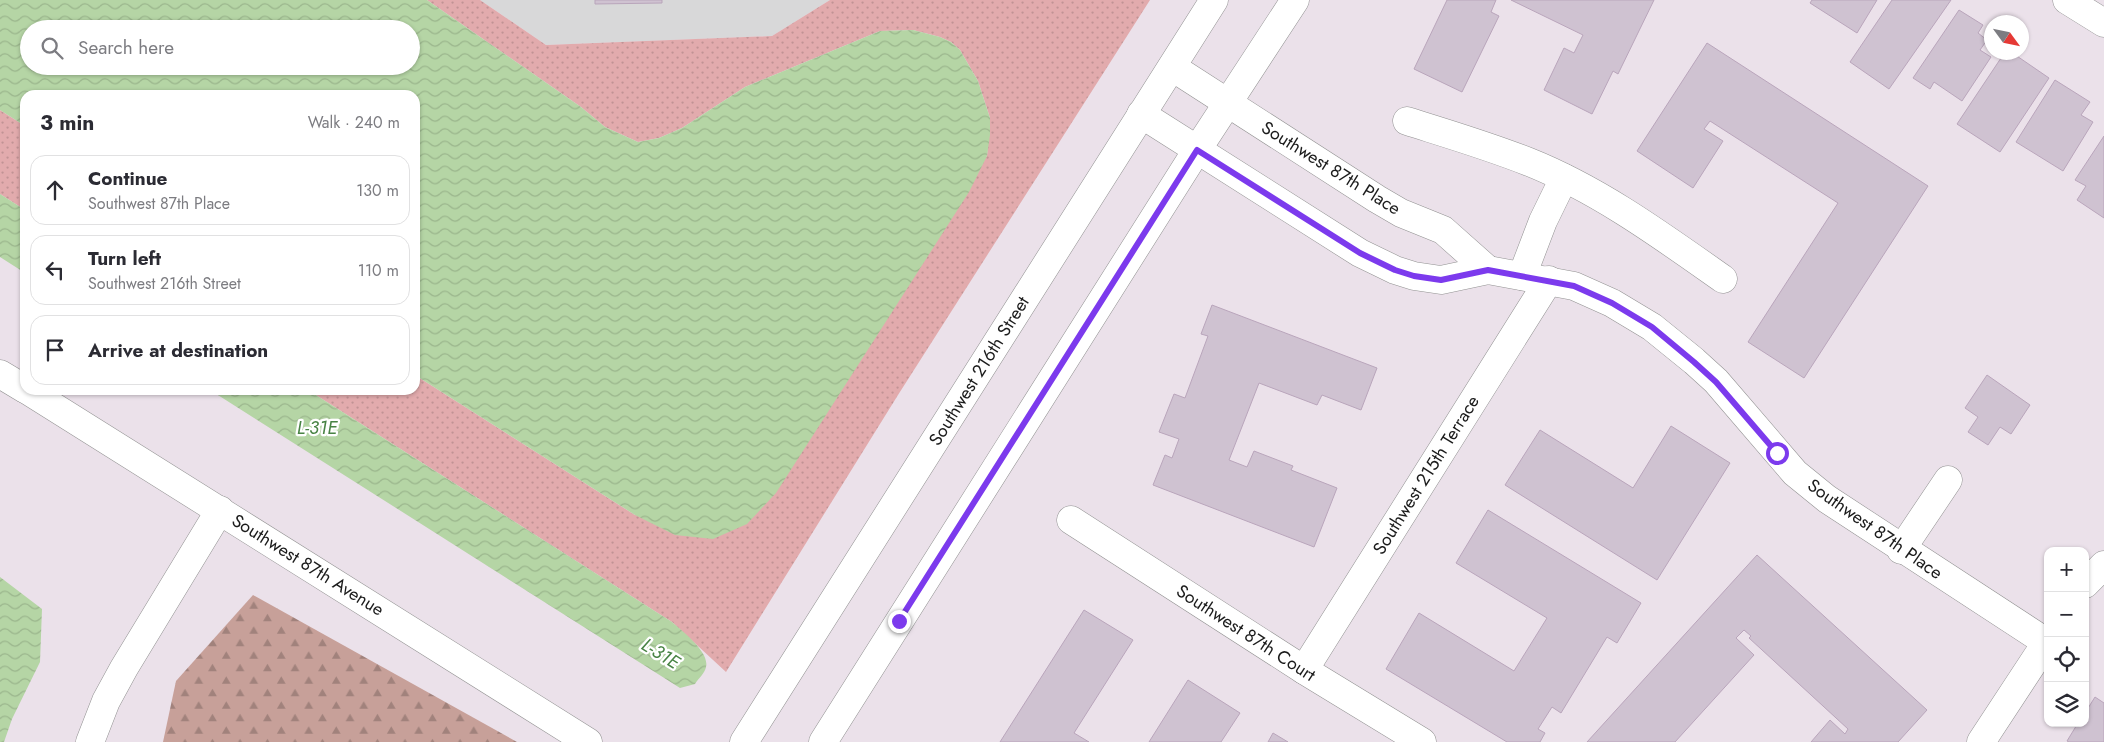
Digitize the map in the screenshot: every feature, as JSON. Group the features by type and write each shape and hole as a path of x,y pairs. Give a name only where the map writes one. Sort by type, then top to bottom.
{"street":[{"name":"Southwest 216th Street","path":"744,742 1214,0"},
{"path":"823,742 1197,150 1295,0"},
{"path":"2067,0 2104,23"},
{"name":"Southwest 87th Place","path":"1172,67 1377,199 1408,216 1442,230 1488,270"},
{"name":"Southwest 87th Place","path":"1141,114 1360,253 1395,270 1414,276 1441,280 1488,270 1549,280 1574,286 1632,314 1652,327 1716,382 1800,477 1827,499 1901,550 2044,639"},
{"path":"1407,121 1530,162 1564,178 1652,230 1723,279"},
{"path":"1522,276 1564,178"},
{"name":"Southwest 215th Terrace","path":"1304,670 1549,280"},
{"name":"Southwest 87th Avenue","path":"0,374 20,386"},
{"name":"Southwest 87th Avenue","path":"34,395 588,742"},
{"path":"1901,550 1948,480"},
{"path":"90,742 106,701 124,668 220,510"},
{"name":"Southwest 87th Court","path":"1071,520 1304,670 1422,742"},
{"path":"2089,580 2104,564"},
{"path":"1981,742 2044,646"}],"shaded area":[{"path":"427,0 480,0 546,45 772,36 830,0 1150,0 898,395 726,672 672,622 316,395 420,395 420,378 635,515 987,156 990,118 978,81 960,50 951,42 940,37 913,30 880,31 745,87 682,128 659,138 638,142 605,127 581,107"},
{"path":"480,0 830,0 772,36 546,45"},
{"path":"0,110 20,123 20,207 0,194"}],"green space":[{"path":"253,595 517,742 163,742 176,681"}],"water":[{"path":"0,0 427,0 581,107 605,127 638,142 659,138 682,128 745,87 880,31 913,30 940,37 951,42 960,50 978,81 990,118 990,135 987,156 969,192 776,493 747,524 713,539 675,535 635,515 420,378 420,90 20,90 20,123 0,110"},
{"path":"0,194 20,207 20,270 0,257"},
{"name":"L-31E","path":"218,395 316,395 672,622 700,649 706,661 706,667 695,684 680,688"},
{"path":"0,577 42,609 40,662 12,719 4,742 0,742"}],"building":[{"path":"595,0 662,0 662,3 595,4"},
{"path":"1447,0 1496,0 1491,12 1499,16 1462,92 1414,69"},
{"path":"1511,0 1654,0 1618,74 1613,71 1592,114 1544,90 1564,48 1574,53 1583,35"},
{"path":"1812,0 1877,0 1857,33 1810,3"},
{"path":"1892,0 1951,0 1889,89 1850,62"},
{"path":"1959,10 1983,25 1978,33 1984,38 1984,44 1980,50 1984,53 1984,60 1989,60 1962,101 1934,82 1930,89 1913,78"},
{"path":"1707,43 1928,186 1804,378 1748,342 1838,203 1710,121 1704,129 1723,141 1693,188 1637,151"},
{"path":"2000,60 2023,60 2049,78 2000,152 1957,124"},
{"path":"2055,80 2090,102 2081,115 2093,122 2063,171 2016,142"},
{"path":"2104,136 2104,218 2077,200 2086,186 2075,180"},
{"path":"1212,305 1377,368 1361,410 1322,395 1317,405 1259,383 1229,460 1247,467 1254,451 1293,466 1291,470 1337,488 1314,547 1153,485 1165,455 1172,458 1179,439 1159,432 1174,394 1185,398 1208,336 1201,334"},
{"path":"1987,375 2030,405 2011,434 2000,427 1988,445 1968,432 1978,417 1965,408"},
{"path":"1671,426 1730,463 1657,580 1505,485 1540,430 1633,488"},
{"path":"1488,510 1641,603 1617,643 1607,637 1561,713 1552,707 1538,729 1545,733 1540,742 1507,742 1386,669 1419,613 1514,671 1547,618 1456,563"},
{"path":"1757,555 1927,710 1898,742 1811,742 1830,720 1845,734 1848,729 1749,638 1751,636 1744,630 1736,638 1754,655 1675,742 1587,742"},
{"path":"1084,610 1133,640 1074,733 1089,742 1000,742"},
{"path":"1188,680 1240,713 1221,742 1149,742"},
{"path":"2095,697 2104,703 2104,742 2067,741 2076,727 2089,727 2089,707"},
{"path":"1273,733 1288,742 1268,742"}],"route":[{"path":"899,621 1197,150 1360,253 1395,270 1414,276 1441,280 1488,270 1574,286 1612,303 1652,327 1716,382 1777,453"}]}
